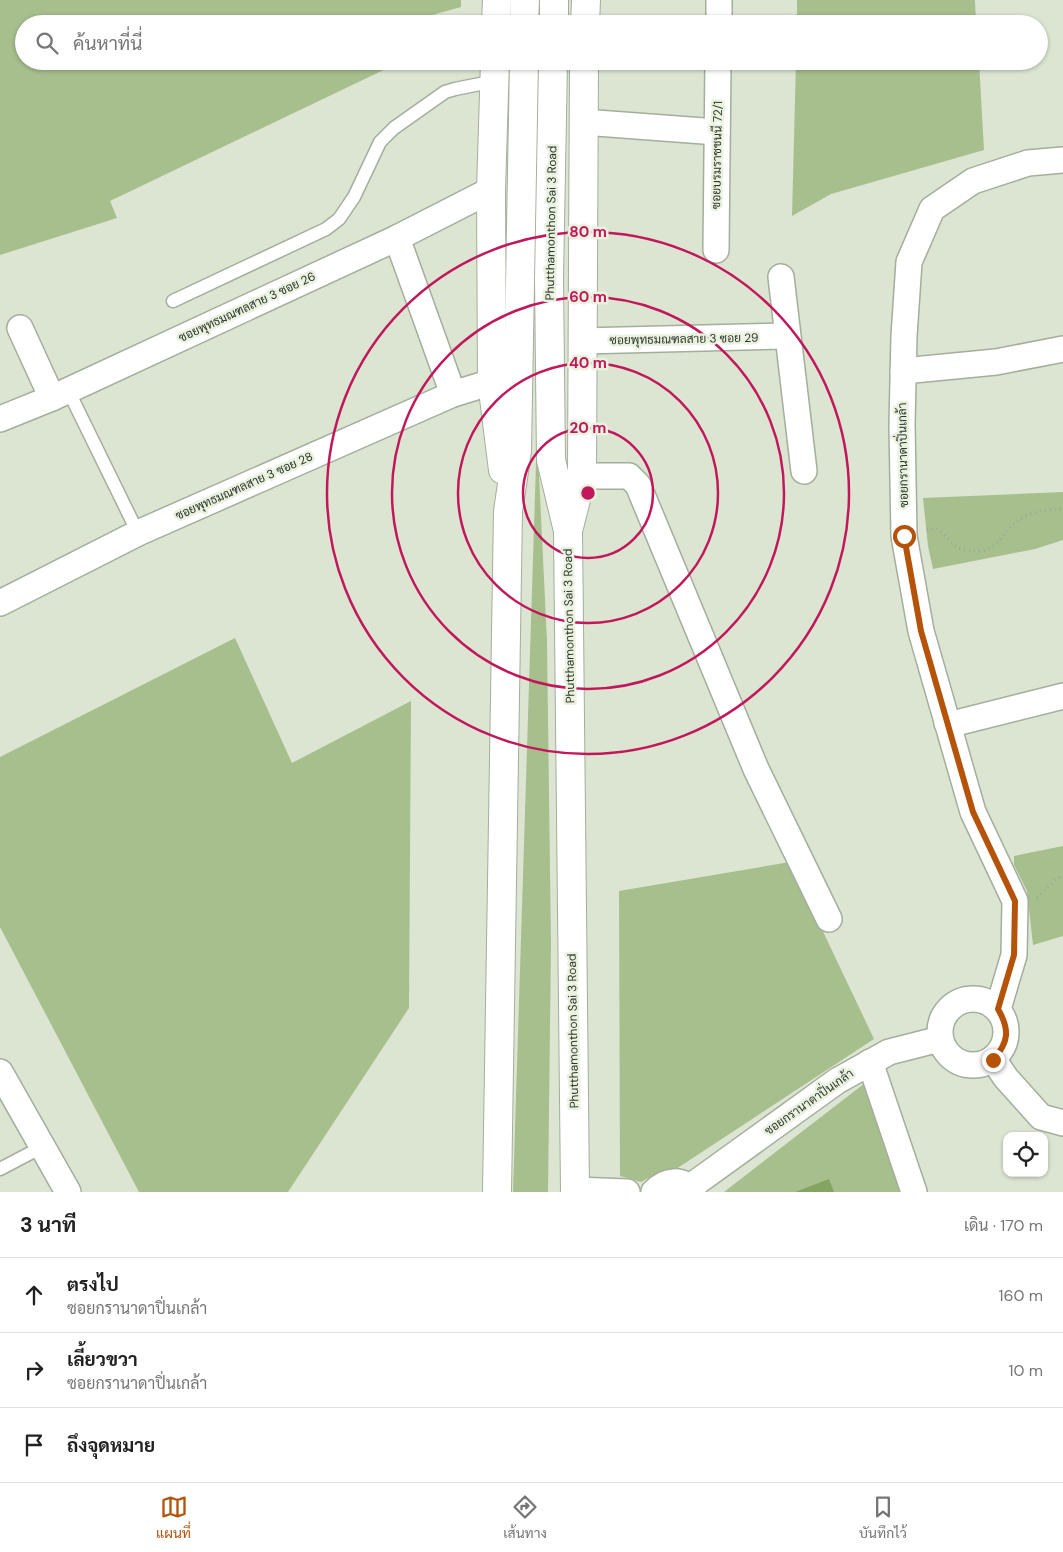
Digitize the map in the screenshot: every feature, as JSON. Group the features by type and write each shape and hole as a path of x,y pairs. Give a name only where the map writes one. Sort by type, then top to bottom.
{"main road":[{"path":"496,15 497,0"},
{"path":"524,15 525,0"},
{"path":"554,0 554,15"},
{"path":"585,15 586,0"},
{"path":"497,1192 508,511 517,451 524,70"},
{"name":"Phutthamonthon Sai 3 Road","path":"554,70 548,279 551,460 568,531 575,1191"},
{"path":"568,531 582,476 584,70"},
{"path":"495,71 491,190 492,382 508,511"}],"street":[{"path":"719,0 719,15"},
{"name":"ซอยบรมราชชนนี 72/1","path":"716,250 718,70"},
{"path":"583,122 718,132"},
{"name":"ซอยกรานาดาปิ่นเกล้า","path":"998,1009 1014,955 1015,901 973,812 921,631 904,536 902,425 904,336 909,262 932,209 973,181 1028,164 1063,160"},
{"name":"ซอยพุทธมณฑลสาย 3 ซอย 26","path":"0,419 60,394 397,238 491,190"},
{"path":"397,238 454,394"},
{"path":"781,277 804,471"},
{"path":"20,328 60,394"},
{"name":"ซอยพุทธมณฑลสาย 3 ซอย 29","path":"582,341 787,336"},
{"path":"903,371 996,362 1063,349"},
{"name":"ซอยพุทธมณฑลสาย 3 ซอย 28","path":"0,603 138,533 454,394 492,382"},
{"path":"582,476 629,476 638,485 756,769 828,919"},
{"path":"946,723 956,723 1063,696"},
{"path":"968,999 979,999 989,1002 998,1009 1005,1022 1007,1036 1002,1049 993,1060 981,1065 967,1065 955,1060 945,1051 940,1039 942,1018 958,1002 968,999"},
{"name":"ซอยกรานาดาปิ่นเกล้า","path":"654,1192 660,1186 669,1182 680,1182 691,1190 837,1081 889,1052 940,1039"},
{"path":"993,1060 1006,1078 1041,1117 1063,1123"},
{"path":"870,1062 914,1192"},
{"path":"0,1072 8,1108 42,1147 68,1192"},
{"path":"575,1191 627,1192"}],"lane":[{"path":"174,301 326,230 339,219 354,197 380,142 394,128 445,92 495,71"},
{"path":"60,394 138,533"},
{"path":"0,1169 42,1147"}],"path":[{"path":"904,536 936,528 957,548 968,551 988,550 1001,540 1015,522 1037,511 1063,509"},
{"path":"1015,901 1036,899 1055,880 1063,876"}],"shaded area":[{"path":"0,0 461,0 461,7 432,15 15,15 15,70 384,70 110,201 117,218 0,255"},
{"path":"797,0 975,0 976,15 797,15"},
{"path":"796,70 980,70 984,150 831,194 792,216"},
{"path":"537,432 547,642 551,944 548,1192 513,1192"},
{"path":"1063,492 1063,540 1035,549 933,569 928,546 923,498"},
{"path":"235,638 292,763 411,701 409,1008 288,1192 139,1192 0,927 0,757"},
{"path":"1063,846 1063,936 1033,945 1027,891 1014,865 1014,856"},
{"path":"790,862 874,1039 673,1171 659,1172 641,1182 620,1176 619,891"},
{"path":"865,1083 900,1192 724,1192"},
{"path":"829,1179 834,1192 795,1192"}],"route":[{"path":"904,536 921,631 973,812 1015,901 1014,955 998,1009 1005,1022 1007,1036 1002,1049 993,1060"}]}
